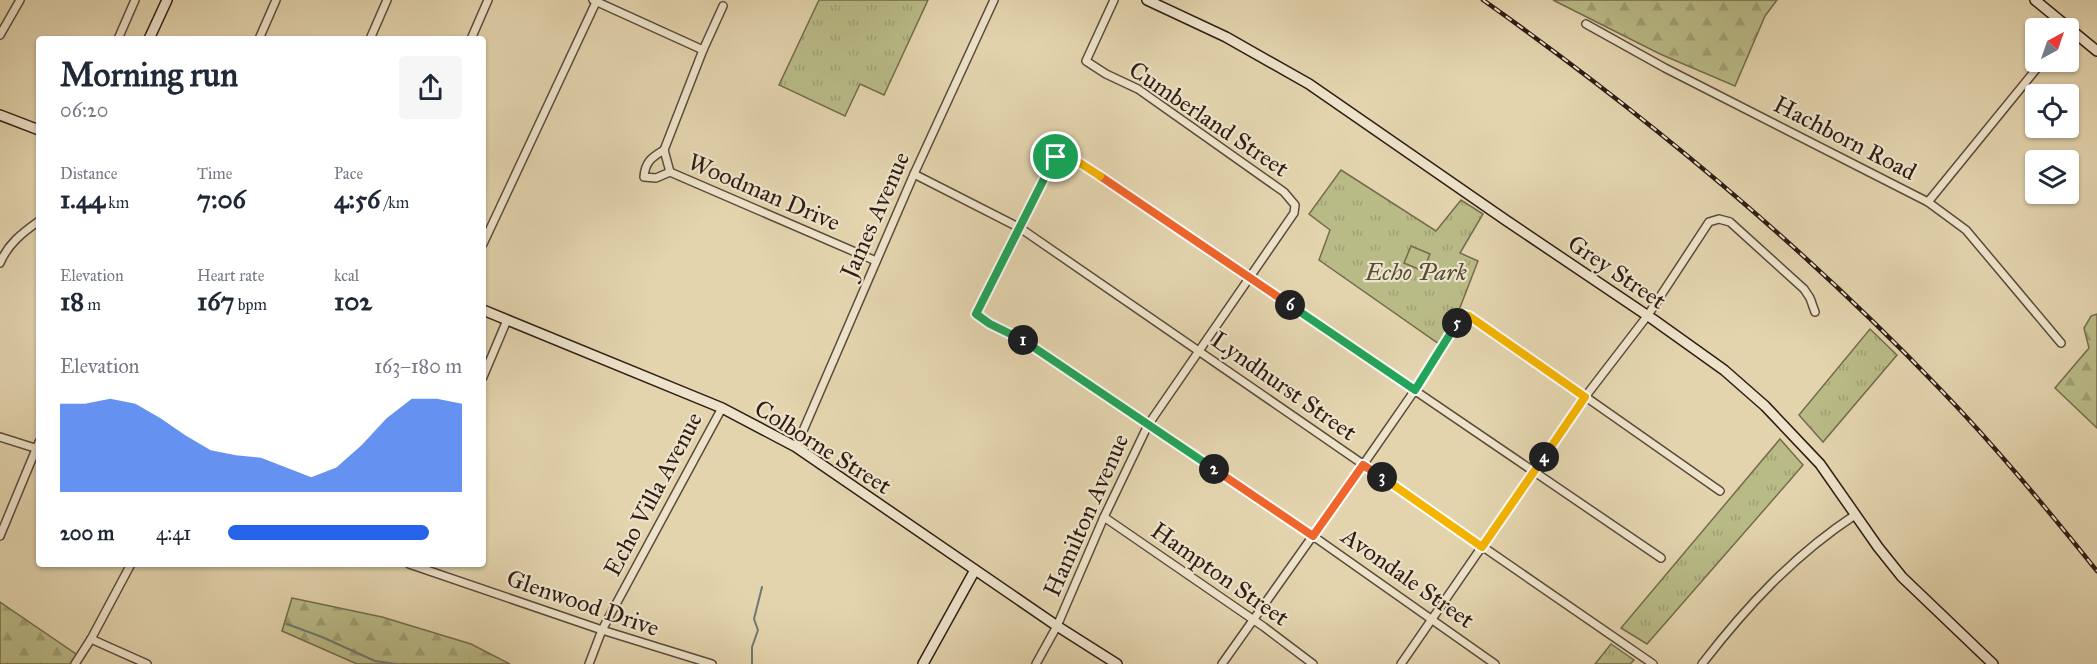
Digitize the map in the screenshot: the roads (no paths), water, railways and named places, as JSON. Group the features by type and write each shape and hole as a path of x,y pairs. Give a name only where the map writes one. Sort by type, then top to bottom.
{"street":[{"path":"0,35 20,0"},
{"path":"119,36 135,0"},
{"path":"151,36 167,0"},
{"path":"260,36 276,0"},
{"path":"371,36 387,0"},
{"path":"472,36 488,0"},
{"path":"486,238 596,0 703,50"},
{"name":"James Avenue","path":"796,447 914,174 994,0"},
{"name":"Cumberland Street","path":"1114,0 1086,61 1106,74 1138,89 1284,192 1295,205 1294,213"},
{"name":"Grey Street","path":"1147,0 1226,37 1309,84 1648,315 1724,370 1765,406 1820,464 1902,577 1993,664"},
{"path":"2035,0 2057,18"},
{"name":"Woodman Drive","path":"670,172 664,150 703,50 723,6"},
{"name":"Hachborn Road","path":"1586,24 1665,68 1928,202 2034,72"},
{"path":"2079,36 2097,51"},
{"path":"0,115 36,129"},
{"name":"Woodman Drive","path":"664,150 651,157 645,167 644,177 656,178 670,172 876,261"},
{"path":"1020,228 1056,157 1066,154 1249,276 1661,558"},
{"name":"Lyndhurst Street","path":"914,174 1020,228 1653,664"},
{"path":"1928,202 1966,230 2061,343"},
{"name":"Hamilton Avenue","path":"1036,664 1057,626 1104,517 1148,425 1294,213"},
{"path":"1401,664 1585,397 1648,315 1704,228 1714,219 1730,222 1804,289 1815,312"},
{"path":"0,263 5,250 36,223"},
{"name":"Avondale Street","path":"1020,228 976,314 990,324 1021,338 1313,536 1495,664"},
{"name":"Colborne Street","path":"486,311 722,408 796,447 1057,626 1117,664"},
{"path":"1222,664 1363,465 1465,315 1473,318 1720,491"},
{"path":"486,370 507,320"},
{"name":"Echo Villa Avenue","path":"589,664 602,630 722,408"},
{"path":"0,437 36,446"},
{"path":"0,536 36,452"},
{"path":"1702,664 1761,592 1811,547 1855,515"},
{"name":"Hampton Street","path":"1104,517 1252,619 1312,664"},
{"path":"75,664 129,567"},
{"name":"Glenwood Drive","path":"418,567 602,630 712,664"},
{"path":"923,664 975,570"},
{"path":"91,639 147,664"}],"waterway":[{"path":"752,664 752,647 758,630 754,619 762,587"},
{"path":"287,624 375,661 396,664"}],"railway":[{"path":"1483,0 1604,89 1663,136 1778,233 1833,283 1961,411 2021,478 2097,571"}],"park label":[{"name":"Echo Park","path":"1416,272"}]}
